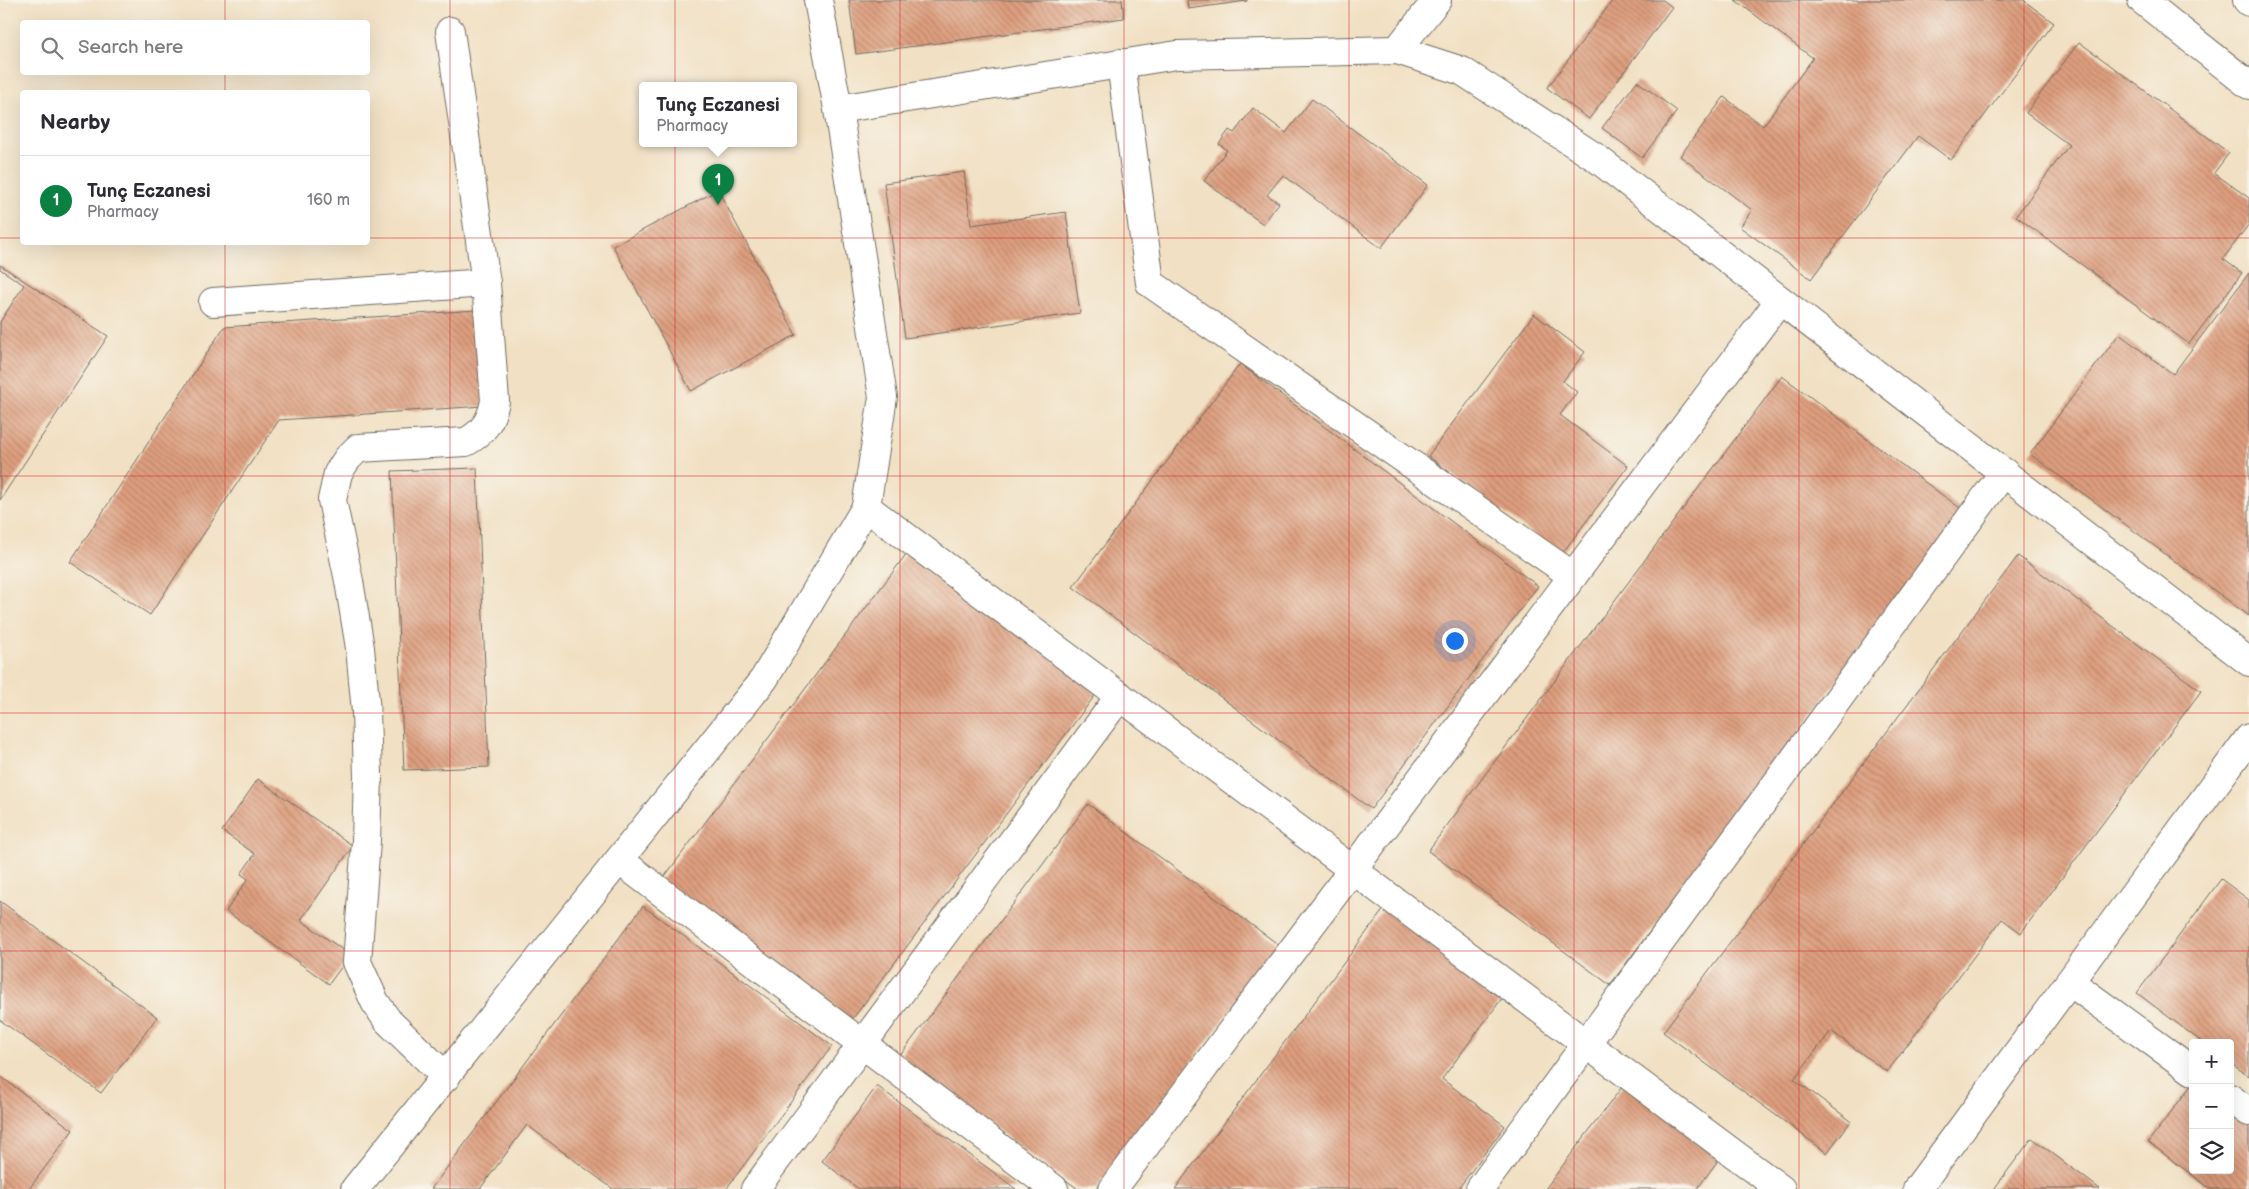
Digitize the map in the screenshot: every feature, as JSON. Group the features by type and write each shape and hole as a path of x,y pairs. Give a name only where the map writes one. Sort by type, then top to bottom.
{"street":[{"path":"355,1189 764,679 866,507 883,397 838,109 818,0"},
{"path":"1397,50 1437,0"},
{"path":"2142,0 2249,85"},
{"path":"446,1077 388,1021 371,995 357,962 366,832 368,776 366,712 354,609 332,500 338,473 346,459 358,448 466,442 488,426 495,401 486,284 450,31"},
{"path":"838,109 1177,55 1397,50 1462,71 1595,157 2249,662"},
{"path":"1122,63 1150,284 1573,576"},
{"path":"213,302 486,284"},
{"path":"1113,1189 1780,300"},
{"path":"1480,1189 2004,472"},
{"path":"866,507 1781,1189"},
{"path":"755,1189 1120,696"},
{"path":"1918,1189 2249,738"},
{"path":"619,860 1054,1189"},
{"path":"2070,982 2189,1068"},
{"path":"2234,1101 2249,1112"}],"building":[{"path":"849,0 1122,0 1124,18 856,54"},
{"path":"1187,0 1247,0 1247,1 1188,9"},
{"path":"1613,0 1663,0 1672,7 1589,119 1547,88"},
{"path":"1735,0 2023,0 2054,23 1951,160 1918,136 1811,279 1740,227 1752,210 1680,156 1724,97 1763,126 1813,58"},
{"path":"2079,42 2229,153 2214,173 2249,198 2249,224 2223,259 2242,273 2189,344 2016,216 2069,145 2026,113"},
{"path":"1637,81 1677,111 1642,158 1602,128"},
{"path":"1312,99 1428,185 1381,248 1283,175 1267,195 1279,203 1263,224 1204,181 1227,150 1219,144 1229,130 1234,133 1253,108 1286,133"},
{"path":"964,172 971,225 1066,212 1080,313 905,338 884,183"},
{"path":"718,190 796,335 691,391 613,246"},
{"path":"0,265 108,336 0,500 0,322 24,285 0,269"},
{"path":"2249,273 2249,616 2030,454 2119,334 2173,374"},
{"path":"476,310 483,406 279,420 150,615 70,562 224,327"},
{"path":"1534,314 1585,352 1563,381 1577,392 1560,415 1628,466 1561,555 1428,456"},
{"path":"1240,364 1538,586 1371,809 1073,587"},
{"path":"1782,376 1964,511 1610,985 1428,851"},
{"path":"477,468 489,767 404,770 392,471"},
{"path":"910,549 1099,690 851,1021 662,880"},
{"path":"2018,556 2201,691 2021,933 2002,919 1887,1072 1831,1031 1794,1079 1851,1121 1827,1153 1663,1032"},
{"path":"258,779 353,846 301,920 350,955 329,984 226,911 248,879 241,874 255,854 222,831"},
{"path":"1088,804 1279,945 1096,1189 1078,1189 899,1057"},
{"path":"2221,879 2249,900 2249,1076 2234,1066 2234,1039 2198,1039 2137,993"},
{"path":"0,901 157,1017 101,1093 0,1020"},
{"path":"1387,905 1506,993 1442,1079 1505,1126 1458,1189 1175,1189"},
{"path":"643,906 832,1046 726,1189 613,1189 527,1125 480,1189 431,1189"},
{"path":"0,1076 73,1130 29,1189 0,1189"},
{"path":"1625,1083 1722,1155 1697,1189 1545,1189"},
{"path":"877,1086 1016,1189 859,1189 822,1161"},
{"path":"2189,1088 2189,1173 2148,1142"},
{"path":"2234,1112 2249,1123 2249,1189 2211,1189 2191,1174 2234,1174"},
{"path":"2032,1138 2100,1189 1994,1189"}],"place":[{"name":"Tunç Eczanesi","path":"718,205"}]}
